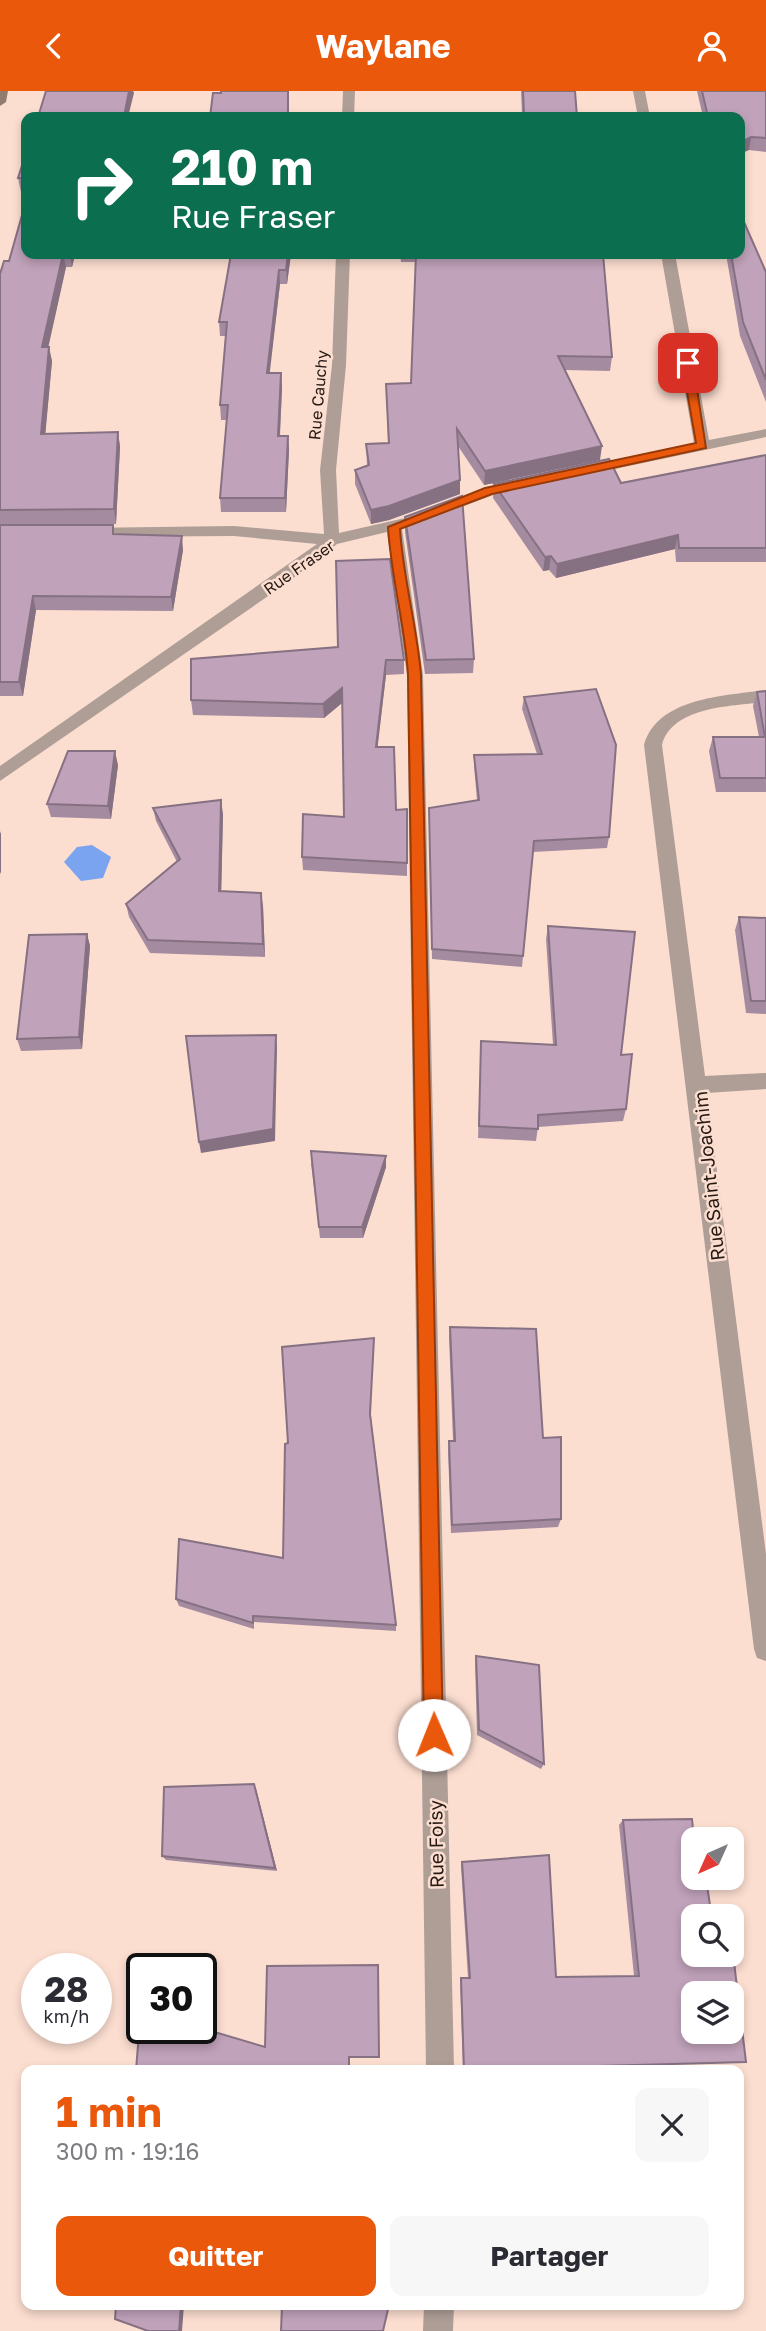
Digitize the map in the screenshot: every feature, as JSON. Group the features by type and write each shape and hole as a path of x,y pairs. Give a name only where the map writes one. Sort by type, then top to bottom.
{"street":[{"path":"0,102 2,91"},
{"path":"348,112 349,91"},
{"path":"639,91 643,112"},
{"name":"Rue Cauchy","path":"332,540 328,471 339,365 343,259"},
{"path":"669,259 702,445"},
{"path":"570,473 766,433"},
{"name":"Rue Fraser","path":"0,775 281,579 332,540 394,527 489,491 531,482"},
{"name":"Rue Foisy","path":"394,527 396,561 412,636 415,675 440,2065"},
{"path":"69,531 234,531 332,540"},
{"name":"Rue Saint-Joachim","path":"766,696 705,705 678,716 659,729 653,745 699,1085 725,1323 766,1649"},
{"path":"699,1085 766,1081"},
{"path":"438,2331 439,2310"}],"water":[{"path":"92,845 111,857 103,878 81,881 64,862 77,847"}],"building":[{"path":"46,91 129,91 125,112 40,112"},
{"path":"288,91 288,112 211,112 213,93"},
{"path":"523,91 575,91 577,112 524,112"},
{"path":"702,91 766,91 766,138 751,137 745,140 745,112 707,112"},
{"path":"21,219 21,259 62,259 42,347 49,347 41,434 118,432 114,509 0,510 0,274 4,261 9,261"},
{"path":"745,224 766,272 766,380 743,322 732,259 745,259"},
{"path":"230,259 287,259 286,270 279,270 267,373 281,373 278,436 288,436 285,498 220,498 228,405 220,405 227,322 219,322"},
{"path":"416,259 603,259 612,357 558,356 602,446 485,471 457,429 460,480 371,510 355,470 369,465 366,444 389,443 386,384 411,383"},
{"path":"766,455 766,548 679,548 678,535 557,564 551,556 545,557 494,484 609,459 621,483"},
{"path":"462,496 474,659 426,660 405,517"},
{"path":"0,525 113,525 113,534 182,536 171,597 33,596 19,682 0,682"},
{"path":"390,559 404,660 386,660 376,747 394,747 396,810 407,809 407,863 302,857 303,814 344,817 342,688 323,704 191,700 191,659 338,647 336,561"},
{"path":"596,689 616,745 609,837 534,841 523,956 432,949 429,808 479,800 474,755 542,754 524,697"},
{"path":"766,691 766,778 720,778 713,737 765,737 757,692"},
{"path":"68,751 115,751 108,806 47,804"},
{"path":"221,800 219,891 261,893 263,944 148,940 126,904 180,859 153,808"},
{"path":"739,917 766,918 766,1001 751,1001"},
{"path":"548,926 635,932 621,1055 632,1054 626,1109 538,1115 538,1129 479,1126 481,1041 556,1045"},
{"path":"87,934 79,1037 17,1039 29,935"},
{"path":"276,1035 273,1129 199,1142 186,1036"},
{"path":"311,1151 386,1156 362,1227 319,1227"},
{"path":"450,1327 536,1329 543,1438 561,1437 561,1519 452,1525 449,1441 455,1441"},
{"path":"374,1338 370,1414 396,1625 253,1616 253,1623 176,1599 179,1539 283,1558 285,1444 288,1443 282,1347"},
{"path":"476,1656 539,1665 544,1764 479,1730"},
{"path":"254,1784 275,1868 162,1856 164,1787"},
{"path":"692,1819 693,1827 681,1827 681,1890 708,1890 710,1904 681,1904 681,1967 735,1967 736,1981 681,1981 681,2044 744,2044 746,2062 464,2065 461,1978 470,1978 462,1862 549,1855 556,1977 639,1976 623,1820"},
{"path":"378,1965 379,2057 349,2057 349,2065 136,2065 138,2044 217,2044 217,2033 265,2047 267,1966"},
{"path":"116,2310 181,2310 179,2331 148,2331 115,2319"},
{"path":"282,2310 388,2310 383,2331 281,2331"}],"route":[{"path":"434,1735 415,675 412,636 396,561 394,527 489,491 702,445 688,363"}]}
